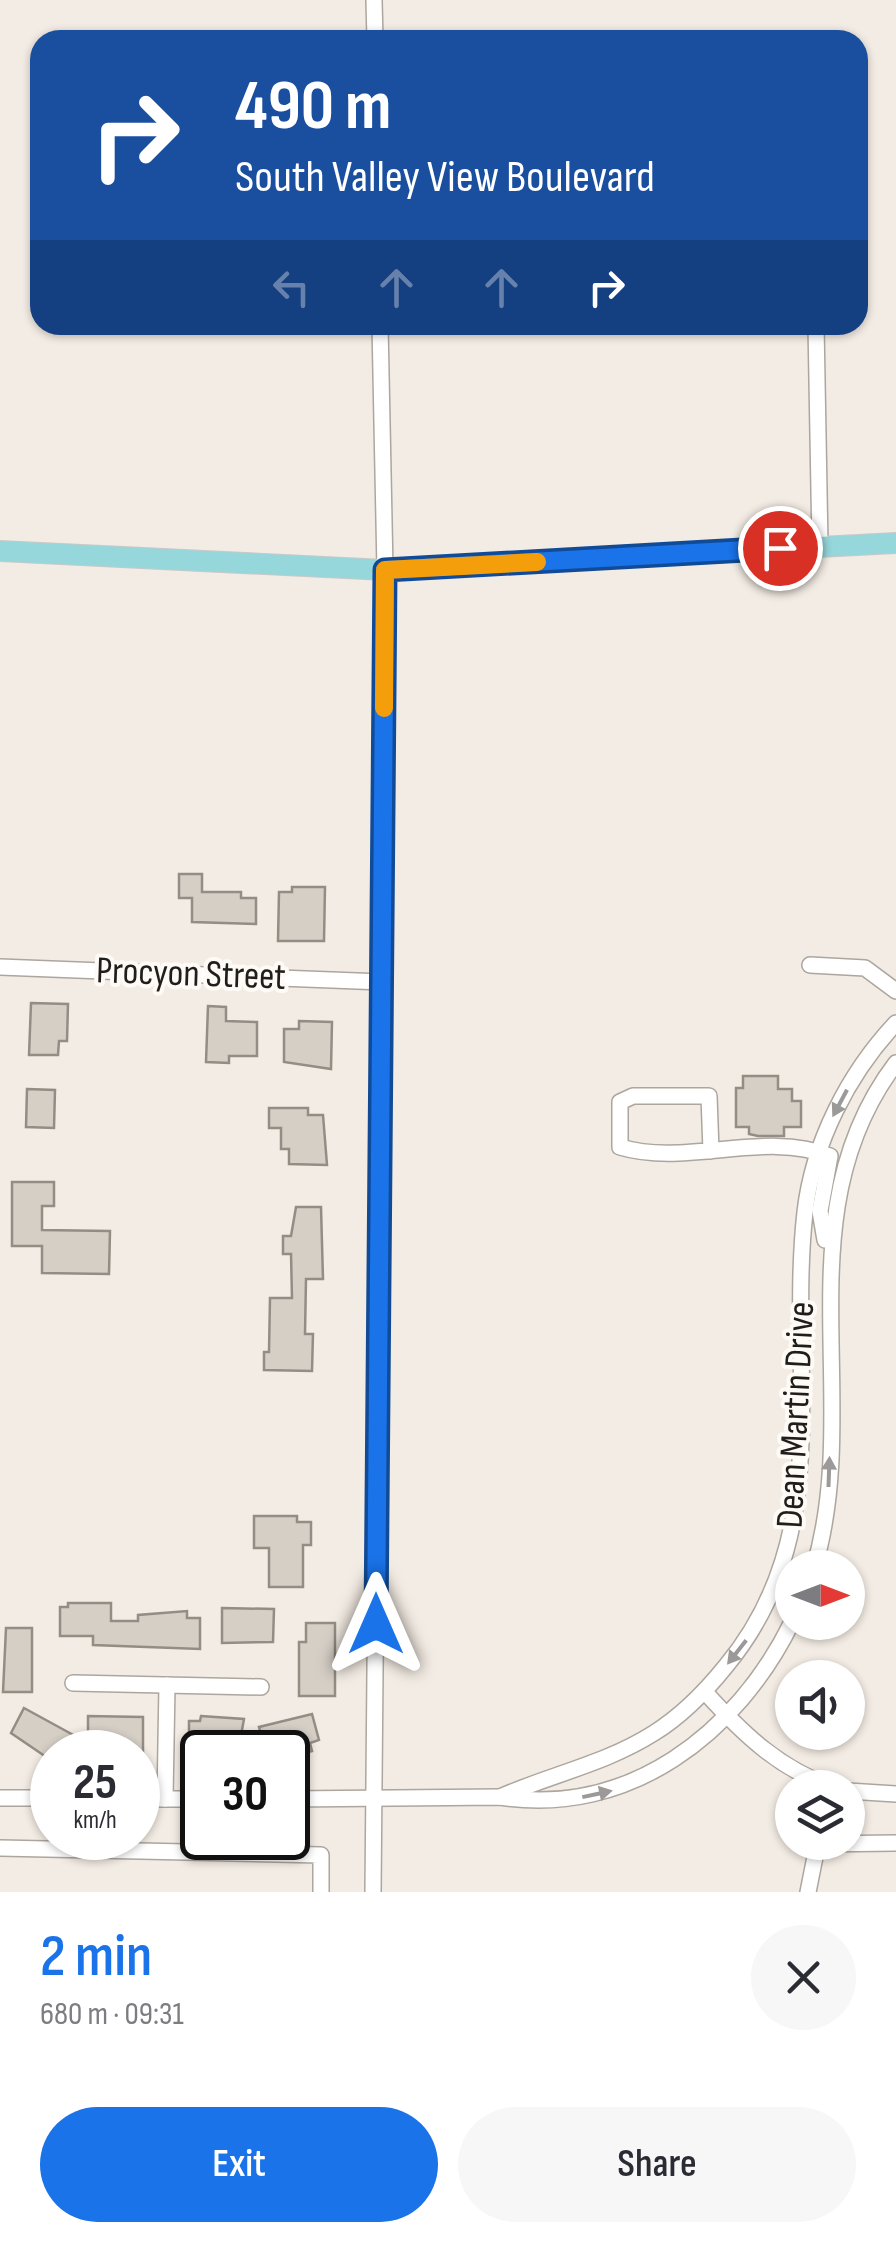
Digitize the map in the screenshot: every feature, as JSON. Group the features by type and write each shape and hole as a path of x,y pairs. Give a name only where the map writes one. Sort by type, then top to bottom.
{"main road":[{"path":"0,551 385,570 896,543"}],"street":[{"path":"374,0 375,30"},
{"path":"373,1892 385,570 380,335"},
{"path":"816,335 820,546"},
{"path":"810,965 866,968 896,991"},
{"name":"Procyon Street","path":"0,967 383,982"},
{"name":"Dean Martin Drive","path":"500,1797 613,1756 656,1732 706,1692 764,1614 794,1529 802,1442 805,1212 820,1152 848,1089 896,1023"},
{"name":"Dean Martin Drive","path":"818,1550 830,1471 830,1258 834,1205 849,1148 878,1088 896,1063"},
{"path":"711,1151 709,1096 634,1096 620,1102 620,1147 640,1153 711,1151 799,1148 830,1156 820,1211 830,1258"},
{"path":"802,1301 830,1302"},
{"name":"Dean Martin Drive","path":"310,1799 500,1797 534,1802 621,1788 666,1766 728,1717 782,1640"},
{"path":"73,1683 261,1686"},
{"path":"165,1800 167,1685"},
{"path":"706,1692 728,1717 798,1770"},
{"path":"865,1792 896,1794"},
{"path":"0,1798 30,1798"},
{"path":"160,1800 180,1800"},
{"path":"865,1843 896,1843"},
{"path":"0,1848 321,1855 321,1892"},
{"path":"808,1892 814,1860"}],"building":[{"path":"179,874 202,874 202,892 241,892 241,898 256,898 256,924 192,922 192,898 179,898"},
{"path":"292,887 325,887 324,941 278,941 279,892 292,892"},
{"path":"31,1003 68,1004 67,1041 59,1041 58,1055 29,1055"},
{"path":"208,1006 226,1007 226,1021 257,1022 257,1056 229,1056 229,1063 206,1062"},
{"path":"299,1021 332,1022 331,1069 284,1062 284,1029 299,1029"},
{"path":"743,1076 778,1076 778,1089 792,1089 792,1101 801,1101 801,1127 784,1127 784,1136 758,1136 749,1134 749,1127 736,1127 736,1088 743,1088"},
{"path":"27,1089 55,1090 54,1128 26,1127"},
{"path":"269,1108 308,1108 308,1115 323,1115 327,1165 289,1164 289,1149 281,1149 281,1128 269,1128"},
{"path":"12,1182 54,1182 54,1206 42,1206 42,1230 110,1231 109,1274 42,1273 42,1246 12,1246"},
{"path":"296,1207 321,1207 323,1279 306,1279 305,1334 313,1334 312,1371 264,1370 264,1352 269,1352 270,1298 292,1298 291,1254 283,1254 283,1236 291,1236"},
{"path":"254,1516 297,1516 297,1522 311,1522 311,1545 303,1545 303,1587 269,1587 269,1548 254,1548"},
{"path":"68,1603 111,1603 111,1621 138,1621 138,1615 187,1611 187,1618 200,1618 200,1649 93,1645 93,1636 60,1636 60,1607 68,1607"},
{"path":"222,1608 274,1609 273,1642 222,1643"},
{"path":"306,1623 335,1623 335,1696 299,1696 299,1642 306,1642"},
{"path":"6,1628 32,1628 32,1692 3,1692"},
{"path":"24,1708 64,1730 30,1730 30,1746 11,1733"},
{"path":"312,1714 319,1740 310,1743 310,1730 259,1727"},
{"path":"88,1716 143,1717 143,1730 88,1730"},
{"path":"201,1716 244,1719 242,1730 189,1730 189,1721 200,1721"}],"slow traffic":[{"path":"384,708 385,570 537,562"}],"route":[{"path":"376,1624 385,570 780,548"}]}
